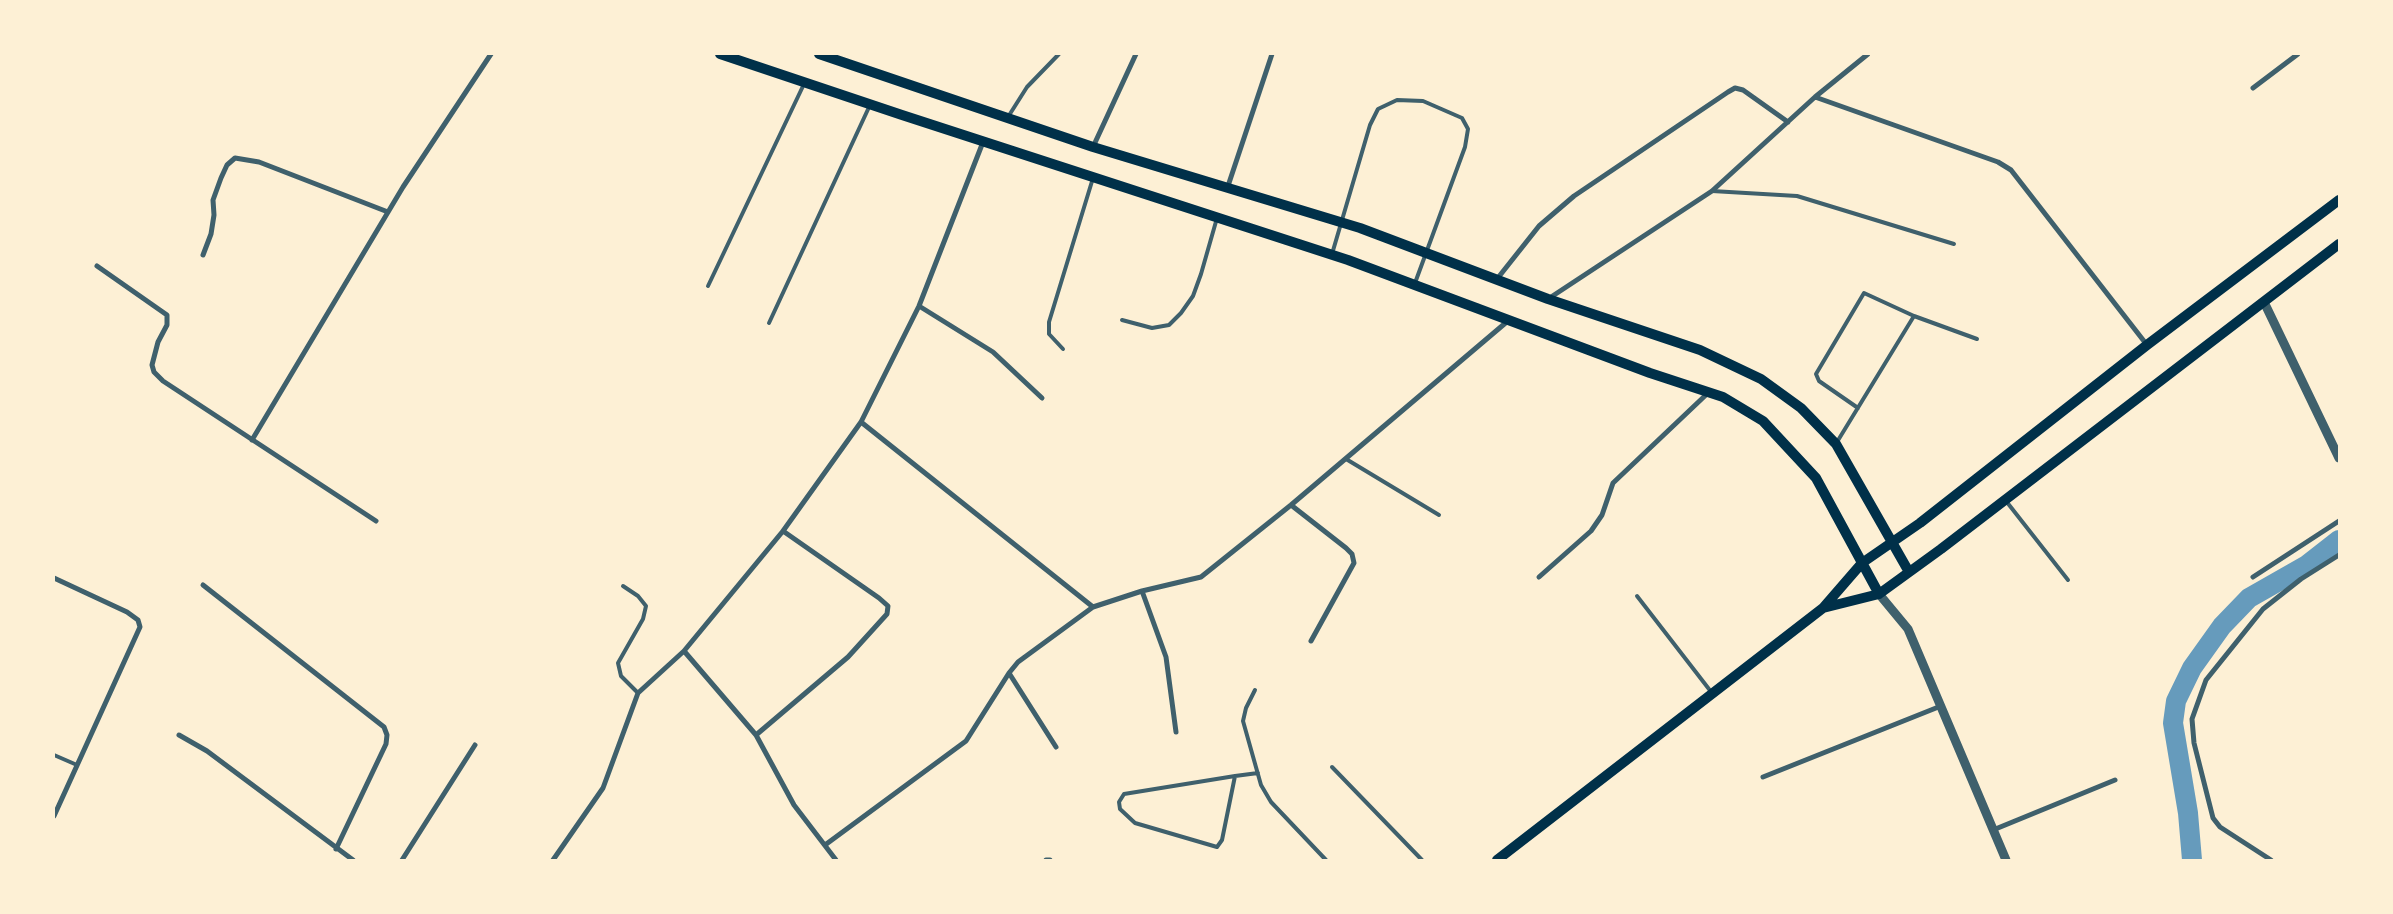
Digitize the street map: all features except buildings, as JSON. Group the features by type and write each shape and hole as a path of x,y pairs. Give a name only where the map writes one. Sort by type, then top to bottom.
{"main road":[{"path":"720,54 1331,255 1723,397 1763,421 1816,478 1879,594"},
{"path":"819,54 833,56 1093,147 1228,186 1341,222 1426,252 1548,299 1700,350 1761,379 1801,408 1836,444 1909,572"},
{"path":"1497,860 1824,608 1862,562 1892,542 2147,345 2339,200"},
{"path":"1824,608 1879,594 2339,244"}],"street":[{"path":"252,440 388,212 491,54"},
{"path":"1093,147 1136,54"},
{"path":"1228,186 1272,54"},
{"path":"1548,299 1712,191 1815,97 1868,54"},
{"path":"2253,88 2298,54"},
{"path":"1497,279 1539,226 1574,196 1735,88 1743,90 1788,122"},
{"path":"1815,97 1998,162 2011,170 2147,345"},
{"path":"553,860 603,788 638,693 684,651 783,531 861,422 918,306 983,142"},
{"path":"203,255 211,234 214,216 213,200 220,178 235,158 259,162 388,212"},
{"path":"97,266 167,315 167,325 158,342 152,365 154,372 163,381 376,522"},
{"path":"2264,302 2339,458"},
{"path":"918,306 993,352 1042,398"},
{"path":"825,845 966,741 1018,662 1093,607 1142,591 1201,577 1291,505 1509,320"},
{"path":"1539,577 1591,531 1602,515 1613,484 1709,392"},
{"path":"861,422 1093,607"},
{"path":"1291,505 1346,548 1352,554 1354,563 1311,641"},
{"path":"2253,577 2339,522"},
{"path":"756,736 848,657 887,614 888,606 878,598 783,531"},
{"path":"2271,860 2220,827 2213,818 2194,742 2192,719 2206,680 2263,609 2301,579 2339,555"},
{"path":"54,578 127,612 138,620 140,628 54,816"},
{"path":"203,585 384,727 387,735 386,744 336,849"},
{"path":"1142,591 1166,657 1176,732"},
{"path":"1879,594 1908,629 2006,860"},
{"path":"684,651 756,736 794,805 836,860"},
{"path":"1009,673 1056,747"},
{"path":"1763,778 1941,706"},
{"path":"179,735 207,751 352,860"},
{"path":"402,860 475,745"},
{"path":"1993,830 2115,780"}],"lane":[{"path":"1008,117 1027,87 1059,54"},
{"path":"708,286 804,82"},
{"path":"1331,255 1370,124 1378,109 1397,100 1423,101 1462,118 1468,129 1465,147 1414,285"},
{"path":"768,323 870,104"},
{"path":"1063,348 1049,334 1049,322 1093,178"},
{"path":"1712,191 1797,196 1954,244"},
{"path":"1122,320 1152,328 1169,325 1180,314 1193,296 1202,274 1217,218"},
{"path":"1858,408 1819,381 1816,374 1864,293 1914,316 1977,339"},
{"path":"1836,444 1914,316"},
{"path":"1346,459 1439,515"},
{"path":"2005,500 2068,580"},
{"path":"623,586 638,596 646,606 643,619 618,663 620,676 638,693"},
{"path":"1637,596 1712,693"},
{"path":"1255,690 1246,708 1243,721 1261,785 1271,802 1326,860"},
{"path":"54,755 77,765"},
{"path":"1332,767 1422,860"},
{"path":"1235,776 1222,840 1217,847 1135,824 1120,809 1119,802 1124,794 1235,776 1258,773"}],"waterway":[{"path":"2192,860 2188,813 2173,723 2176,701 2192,668 2222,626 2249,598 2307,565 2339,540"}]}
